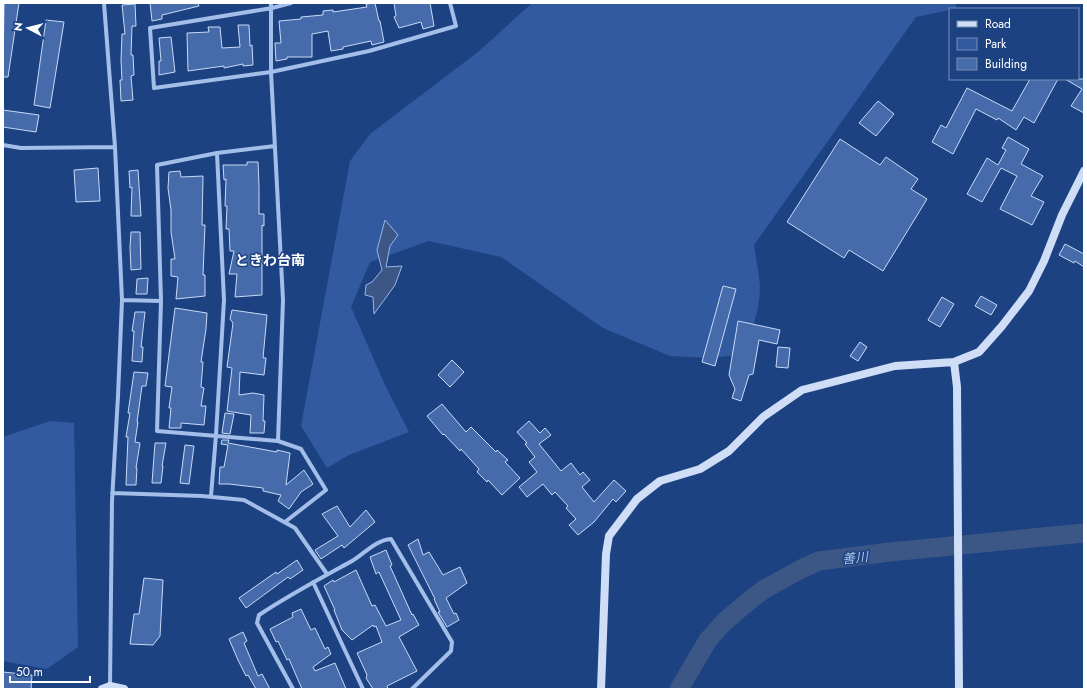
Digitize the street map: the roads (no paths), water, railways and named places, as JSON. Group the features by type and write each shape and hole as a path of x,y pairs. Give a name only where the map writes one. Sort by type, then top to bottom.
{"street":[{"path":"104,3 115,146 122,300 112,493 106,688 124,689"},
{"path":"291,3 272,5 150,28 154,88 271,72 369,52 456,26 450,3"},
{"path":"272,5 271,72 283,300 278,441"},
{"path":"3,145 21,148 115,146"},
{"path":"275,146 217,153 157,165 161,301 157,431 278,441 301,449 326,490 285,522"},
{"path":"211,496 224,300 217,153"},
{"path":"601,689 606,554 609,536 637,500 660,481 700,469 729,451 763,417 802,390 895,366 954,362 979,352 1002,326 1028,291 1044,261 1062,215 1084,171"},
{"path":"122,300 161,301"},
{"path":"954,362 957,387 959,689"},
{"path":"112,493 211,496 244,500 295,528 327,574"},
{"path":"290,688 257,623 259,615 313,582 353,560 383,539 391,539 452,642 451,651 412,689"},
{"path":"313,582 363,689"}],"waterway":[{"name":"善川","path":"679,689 708,640 724,622 763,590 819,561 890,552 1084,533"}],"district":[{"name":"ときわ台南","path":"270,260"}]}
